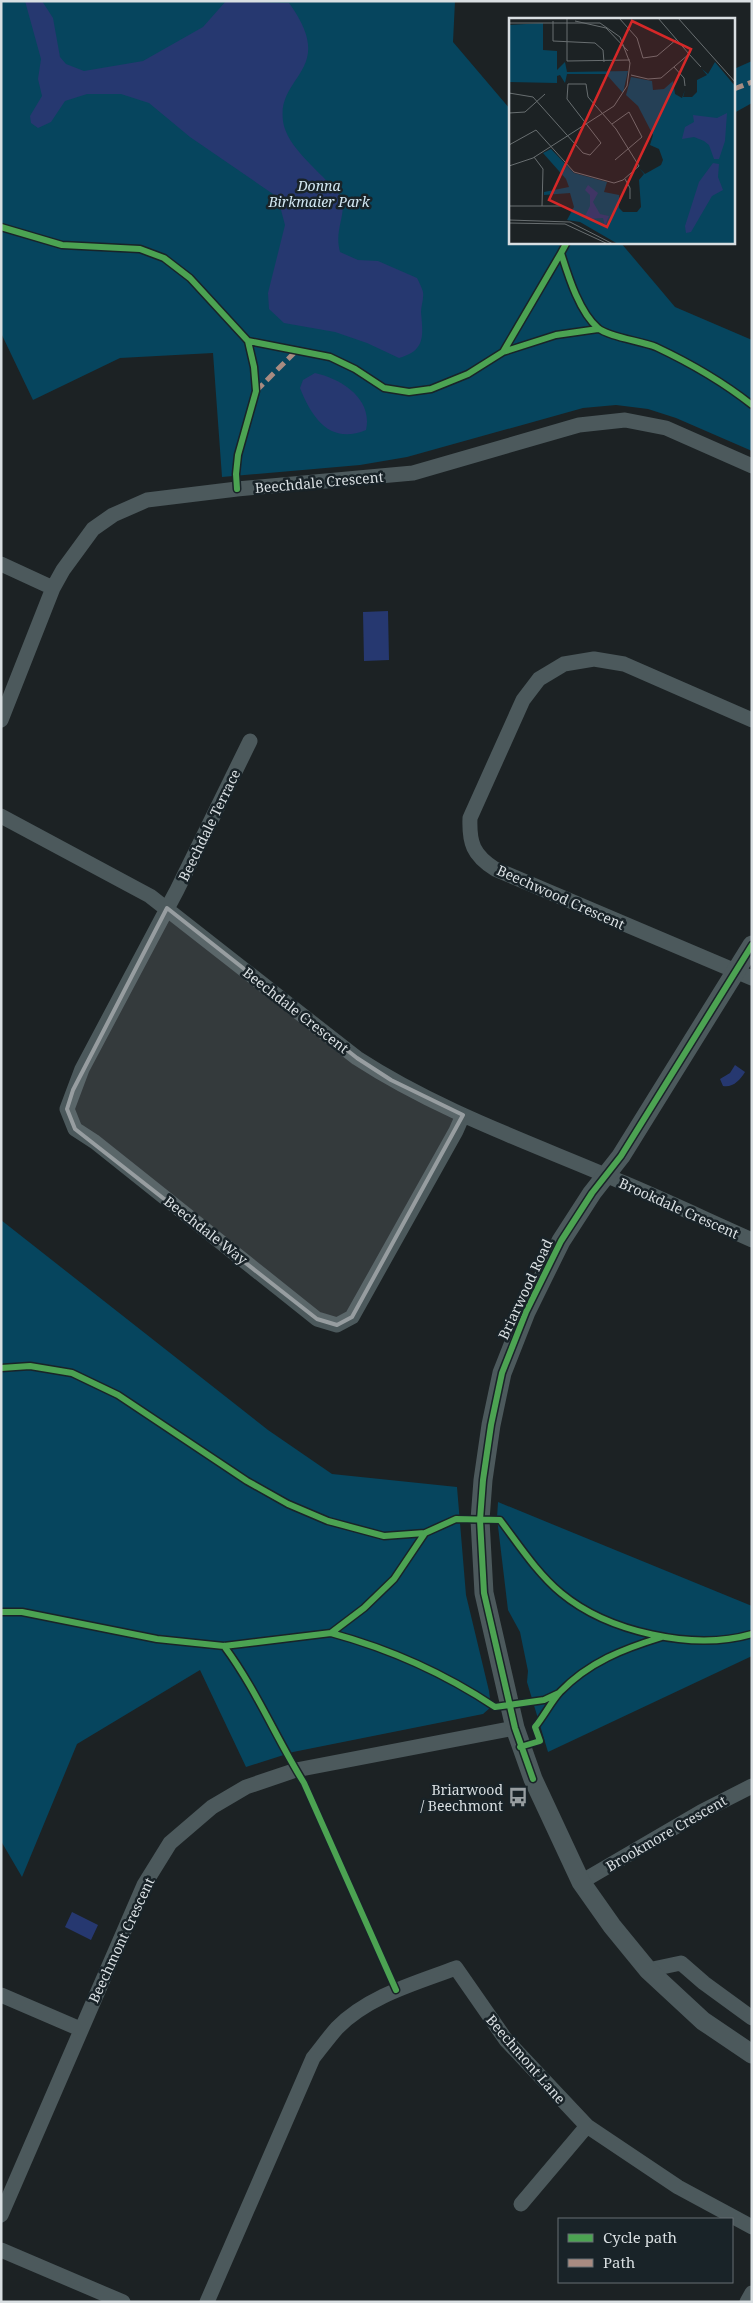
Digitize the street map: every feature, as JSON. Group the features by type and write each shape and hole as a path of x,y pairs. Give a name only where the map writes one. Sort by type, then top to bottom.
{"street":[{"name":"Beechdale Crescent","path":"1,720 53,588 63,570 93,529 113,515 147,500 237,489 413,473 579,425 624,420 666,428 752,466"},
{"path":"1,564 53,588"},
{"name":"Beechwood Crescent","path":"744,975 495,869 484,862 474,848 470,837 470,818 523,700 538,679 564,664 594,659 624,664 752,720"},
{"name":"Beechdale Terrace","path":"167,908 250,741"},
{"name":"Beechdale Crescent","path":"1,816 150,896 357,1058 391,1080 463,1115 606,1175"},
{"name":"Beechdale Way","path":"167,908 82,1069 67,1109 75,1129 95,1142 317,1319 337,1325 352,1317 456,1131 463,1115"},
{"name":"Briarwood Road","path":"752,945 744,975 561,1241 526,1312 502,1372 491,1425 483,1480 480,1520 484,1593 515,1728 533,1779 581,1882 612,1926 648,1970 703,2021 752,2054"},
{"name":"Brookdale Crescent","path":"606,1175 752,1240"},
{"name":"Beechmont Crescent","path":"1,2215 144,1885 170,1843 212,1807 246,1787 296,1770 515,1728"},
{"name":"Brookmore Crescent","path":"581,1882 701,1812 752,1786"},
{"path":"648,1970 681,1963 704,1983 752,2018"},
{"name":"Beechmont Lane","path":"207,2302 313,2058 338,2027 369,2004 396,1990 456,1968 506,2040 586,2126 678,2187 752,2227"},
{"path":"1,1995 80,2029"},
{"path":"521,2204 586,2126"},
{"path":"1,2250 123,2302"},
{"path":"747,2302 752,2292"}],"highlighted area":[{"path":"167,908 357,1058 391,1080 463,1115 352,1317 337,1325 317,1319 75,1129 67,1109 73,1090"}],"green space":[{"name":"Donna Birkmaier Park","path":"1,1 455,1 453,42 509,108 509,244 622,244 675,307 752,340 752,451 676,418 648,409 616,405 583,408 407,457 360,465 222,477 213,353 120,358 33,400 1,333"},
{"path":"752,61 752,103 736,112 736,68"},
{"path":"1,1220 268,1430 332,1474 457,1487 466,1595 489,1691 491,1707 483,1714 293,1752 246,1767 200,1670 77,1744 22,1877 1,1841"},
{"path":"498,1502 752,1606 752,1656 548,1752 527,1682 528,1671 520,1632 508,1610 497,1518"}],"water":[{"path":"25,1 42,1 53,18 60,57 66,64 84,71 143,61 203,27 226,1 289,3 303,26 308,45 307,59 287,95 283,109 284,126 288,136 301,154 342,198 343,211 338,237 340,252 358,260 378,261 417,278 423,295 421,312 422,335 421,341 414,351 399,358 367,343 335,332 284,323 269,309 268,293 285,225 281,210 273,194 190,137 149,103 121,94 87,94 65,101 51,122 38,128 31,123 30,116 42,96 38,79 41,59"},
{"path":"315,373 345,385 353,392 365,409 367,419 366,430 353,434 342,434 324,426 310,409 300,388 303,380"},
{"path":"388,611 389,660 364,661 363,612"},
{"path":"735,1065 745,1072 733,1085 723,1086 720,1079 730,1073"},
{"path":"72,1912 98,1925 91,1940 65,1927"}],"marked path":[{"path":"736,88 752,82"},
{"path":"256,391 295,352"}],"cycle path":[{"path":"1,227 62,245 140,249 164,258 190,278 248,341 330,357 355,369 384,388 409,392 431,389 468,374 503,352 561,253"},
{"path":"566,244 561,253 571,282 585,313 598,328 609,334 650,345 669,353 718,381 752,405"},
{"path":"503,352 556,335 598,329"},
{"path":"237,489 238,455 256,391 254,367 248,341"},
{"path":"533,1779 515,1728 484,1593 480,1520 483,1480 491,1425 502,1373 526,1312 561,1241 592,1193 621,1156 752,945"},
{"path":"1,1368 30,1366 72,1373 118,1395 247,1481 288,1504 328,1521 384,1536 425,1533 394,1579 364,1608 331,1633 224,1646 157,1639 22,1612 1,1612"},
{"path":"425,1533 456,1519 500,1520 552,1585 580,1607 602,1618 627,1628 678,1639 729,1639 752,1634"},
{"path":"331,1633 353,1639 416,1663 456,1683 495,1707 544,1700 559,1693"},
{"path":"520,1747 540,1741 535,1727 560,1692 583,1672 620,1652 662,1637"},
{"path":"224,1646 256,1696 304,1783 396,1990"}],"place":[{"name":"Briarwood / Beechmont","path":"518,1797"}]}
